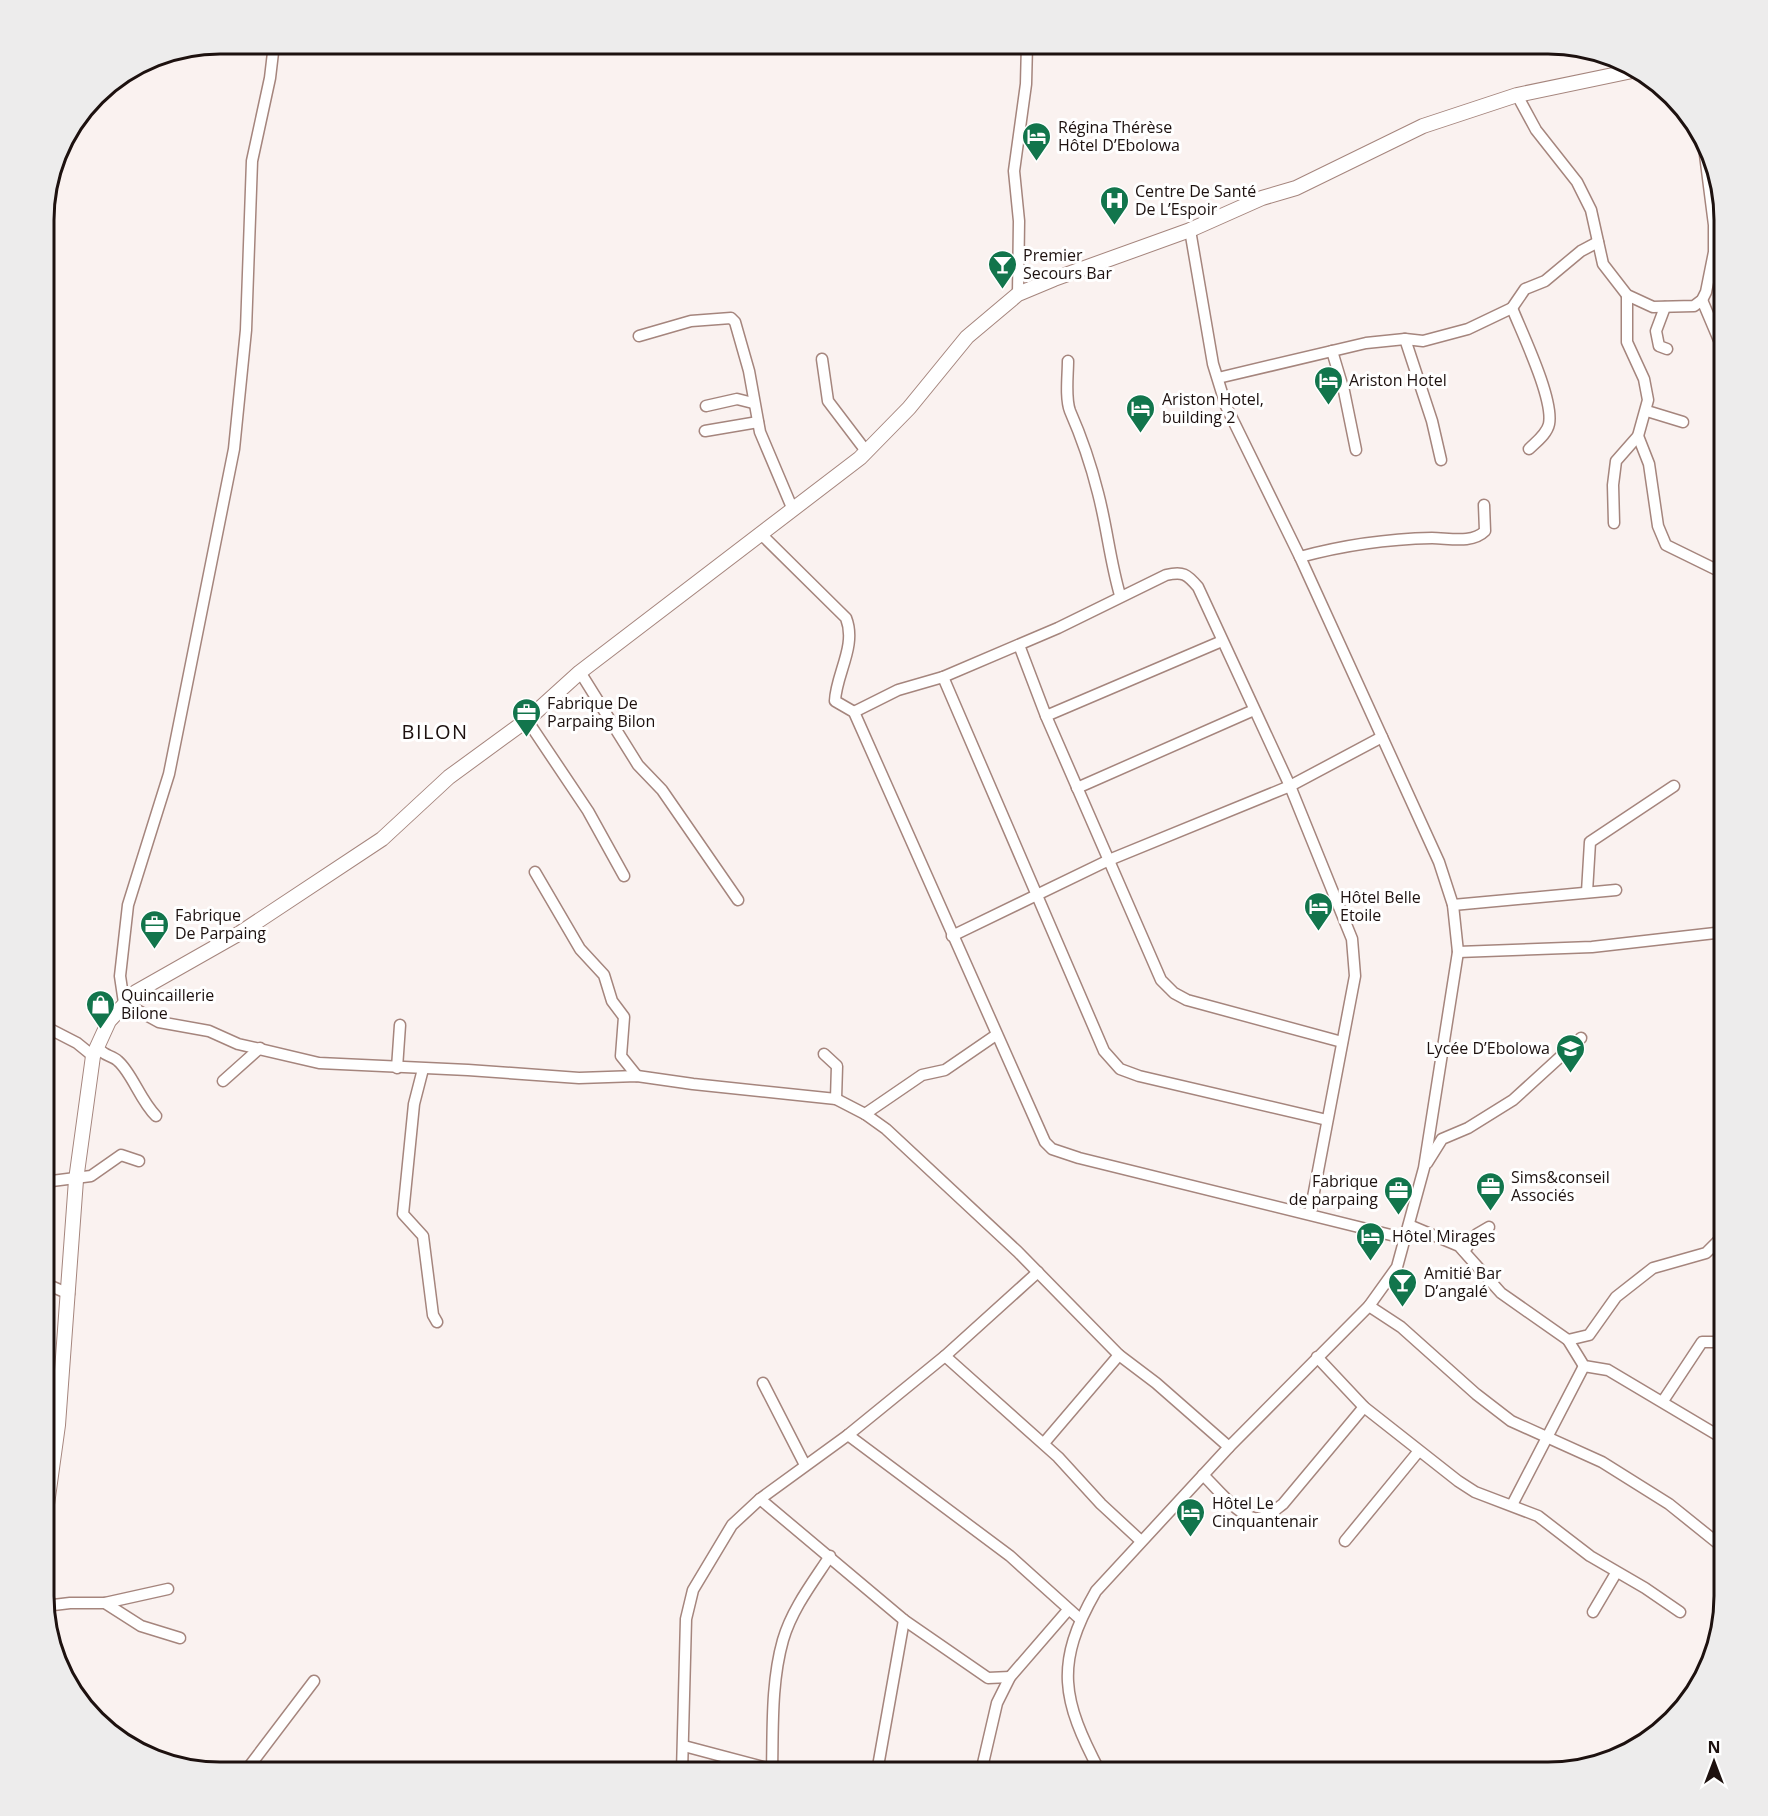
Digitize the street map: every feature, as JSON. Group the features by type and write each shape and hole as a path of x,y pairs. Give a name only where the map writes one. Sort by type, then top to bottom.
{"main road":[{"path":"54,1454 69,1294 76,1180 96,1052 109,1022 136,992 240,933 382,839 449,777 527,720 580,672 866,452 909,408 967,337 1018,294 1190,230 1262,198 1296,188 1423,126 1517,95 1624,73"}],"street":[{"path":"273,54 270,78 252,161 246,330 234,449 170,774 128,906 120,976 124,1003 159,1022 209,1031 238,1044 331,1065 579,1078 637,1076 836,1099 865,1114 916,1156 1038,1272 1119,1355 1156,1383 1229,1447"},
{"path":"1018,294 1019,221 1014,171 1026,84 1027,54"},
{"path":"1517,95 1536,130 1576,182 1591,210 1603,264 1627,295 1653,306 1665,307 1685,308 1702,300"},
{"path":"1708,176 1714,225"},
{"path":"1094,1762 1081,1736 1066,1677 1067,1661 1080,1619 1096,1591 1229,1447 1369,1306 1396,1267 1424,1168 1458,952 1454,905 1439,862 1300,557 1226,406 1218,378 1190,230"},
{"path":"1218,378 1332,351 1405,339 1423,341 1468,329 1512,308 1525,289 1545,281 1581,251 1599,242"},
{"path":"1714,265 1702,300 1714,327"},
{"path":"1614,523 1613,485 1616,461 1638,436 1647,411 1648,400 1644,379 1627,342 1627,295"},
{"path":"1665,307 1656,331 1659,346 1667,350"},
{"path":"1512,308 1546,397 1549,413 1546,431 1529,449"},
{"path":"639,336 692,321 731,318 735,322 744,353 753,403 769,458 793,510"},
{"path":"1405,339 1432,421 1441,460"},
{"path":"1332,351 1344,391 1356,450"},
{"path":"822,359 828,401 866,452"},
{"path":"1068,361 1069,410 1076,420 1080,442 1094,479 1106,523 1109,559 1120,595"},
{"path":"706,406 737,399 753,403"},
{"path":"1647,411 1683,422"},
{"path":"705,430 758,422"},
{"path":"1638,436 1649,464 1658,526 1666,545 1714,569"},
{"path":"1300,557 1349,544 1430,538 1472,538 1485,531 1484,505"},
{"path":"761,534 846,618 849,625 847,654 835,701 854,712 1045,1142 1052,1149 1079,1158 1310,1213 1404,1238"},
{"path":"854,712 898,690 943,677 1019,645 1166,575 1179,572 1188,574 1198,587 1290,786 1352,939 1354,976 1310,1213"},
{"path":"1046,716 1222,641"},
{"path":"1019,645 1046,716 1161,980 1174,993 1214,1008 1342,1041"},
{"path":"580,672 638,765 662,790 738,900"},
{"path":"943,677 1038,892 1104,1051 1111,1062 1139,1076 1327,1120"},
{"path":"1077,788 1254,710"},
{"path":"527,720 588,811 624,876"},
{"path":"952,936 1038,892 1109,860 1290,786 1382,737"},
{"path":"1587,892 1590,842 1674,786"},
{"path":"535,872 580,949 604,975 612,1001 624,1017 621,1056 637,1076"},
{"path":"1454,905 1616,890"},
{"path":"1458,952 1592,947 1714,933"},
{"path":"397,1068 400,1025"},
{"path":"54,1031 119,1061 144,1105 156,1116"},
{"path":"865,1114 922,1075 945,1070 996,1035"},
{"path":"1424,1168 1442,1139 1468,1128 1514,1100 1581,1038"},
{"path":"223,1080 260,1048"},
{"path":"824,1054 837,1066 836,1099"},
{"path":"423,1069 414,1104 403,1214 423,1236 432,1315 437,1322"},
{"path":"54,1181 76,1180 91,1176 121,1155 139,1161"},
{"path":"1408,1225 1459,1246 1501,1293 1568,1340 1584,1366 1608,1370 1714,1432"},
{"path":"1464,1251 1477,1234 1489,1227"},
{"path":"1568,1340 1589,1335 1616,1297 1653,1268 1706,1253 1714,1245"},
{"path":"683,1762 686,1619 693,1590 732,1525 760,1499 848,1435 945,1356 1038,1272"},
{"path":"54,1287 69,1294"},
{"path":"1369,1306 1401,1327 1476,1394 1511,1421 1602,1462 1669,1504 1714,1540"},
{"path":"1664,1401 1702,1342 1708,1340 1714,1342"},
{"path":"1044,1443 1119,1355"},
{"path":"945,1356 1044,1443 1101,1504 1141,1541"},
{"path":"1317,1357 1364,1407 1418,1452 1475,1492 1538,1516 1590,1556 1616,1573 1646,1588 1680,1612"},
{"path":"1512,1505 1549,1439 1584,1366"},
{"path":"763,1383 805,1466"},
{"path":"1203,1475 1245,1516 1256,1519 1267,1516 1283,1504 1364,1407"},
{"path":"848,1435 1010,1556 1080,1619"},
{"path":"1345,1541 1418,1452"},
{"path":"760,1499 904,1620 988,1678 999,1698"},
{"path":"775,1762 776,1677 783,1639 797,1608 830,1556"},
{"path":"1593,1612 1616,1573"},
{"path":"54,1605 105,1603 168,1590"},
{"path":"105,1603 141,1626 180,1638"},
{"path":"984,1762 999,1698 1010,1677 1068,1610"},
{"path":"879,1762 904,1620"},
{"path":"988,1678 1010,1677"},
{"path":"253,1762 314,1681"},
{"path":"684,1746 742,1762"}],"place":[{"name":"Régina Thérèse Hôtel D’Ebolowa","path":"1037,162"},
{"name":"Centre De Santé De L’Espoir","path":"1114,226"},
{"name":"Premier Secours Bar","path":"1002,290"},
{"name":"Ariston Hotel","path":"1328,406"},
{"name":"Ariston Hotel, building 2","path":"1141,434"},
{"name":"Fabrique De Parpaing Bilon","path":"526,738"},
{"name":"Hôtel Belle Etoile","path":"1319,932"},
{"name":"Fabrique De Parpaing","path":"154,950"},
{"name":"Quincaillerie Bilone","path":"100,1030"},
{"name":"Lycée D’Ebolowa","path":"1571,1074"},
{"name":"Sims&conseil Associés","path":"1490,1212"},
{"name":"Fabrique de parpaing","path":"1399,1216"},
{"name":"Hôtel Mirages","path":"1371,1262"},
{"name":"Amitié Bar D’angalé","path":"1403,1308"},
{"name":"Hôtel Le Cinquantenair","path":"1191,1538"}],"district":[{"name":"BILON","path":"435,731"}]}
